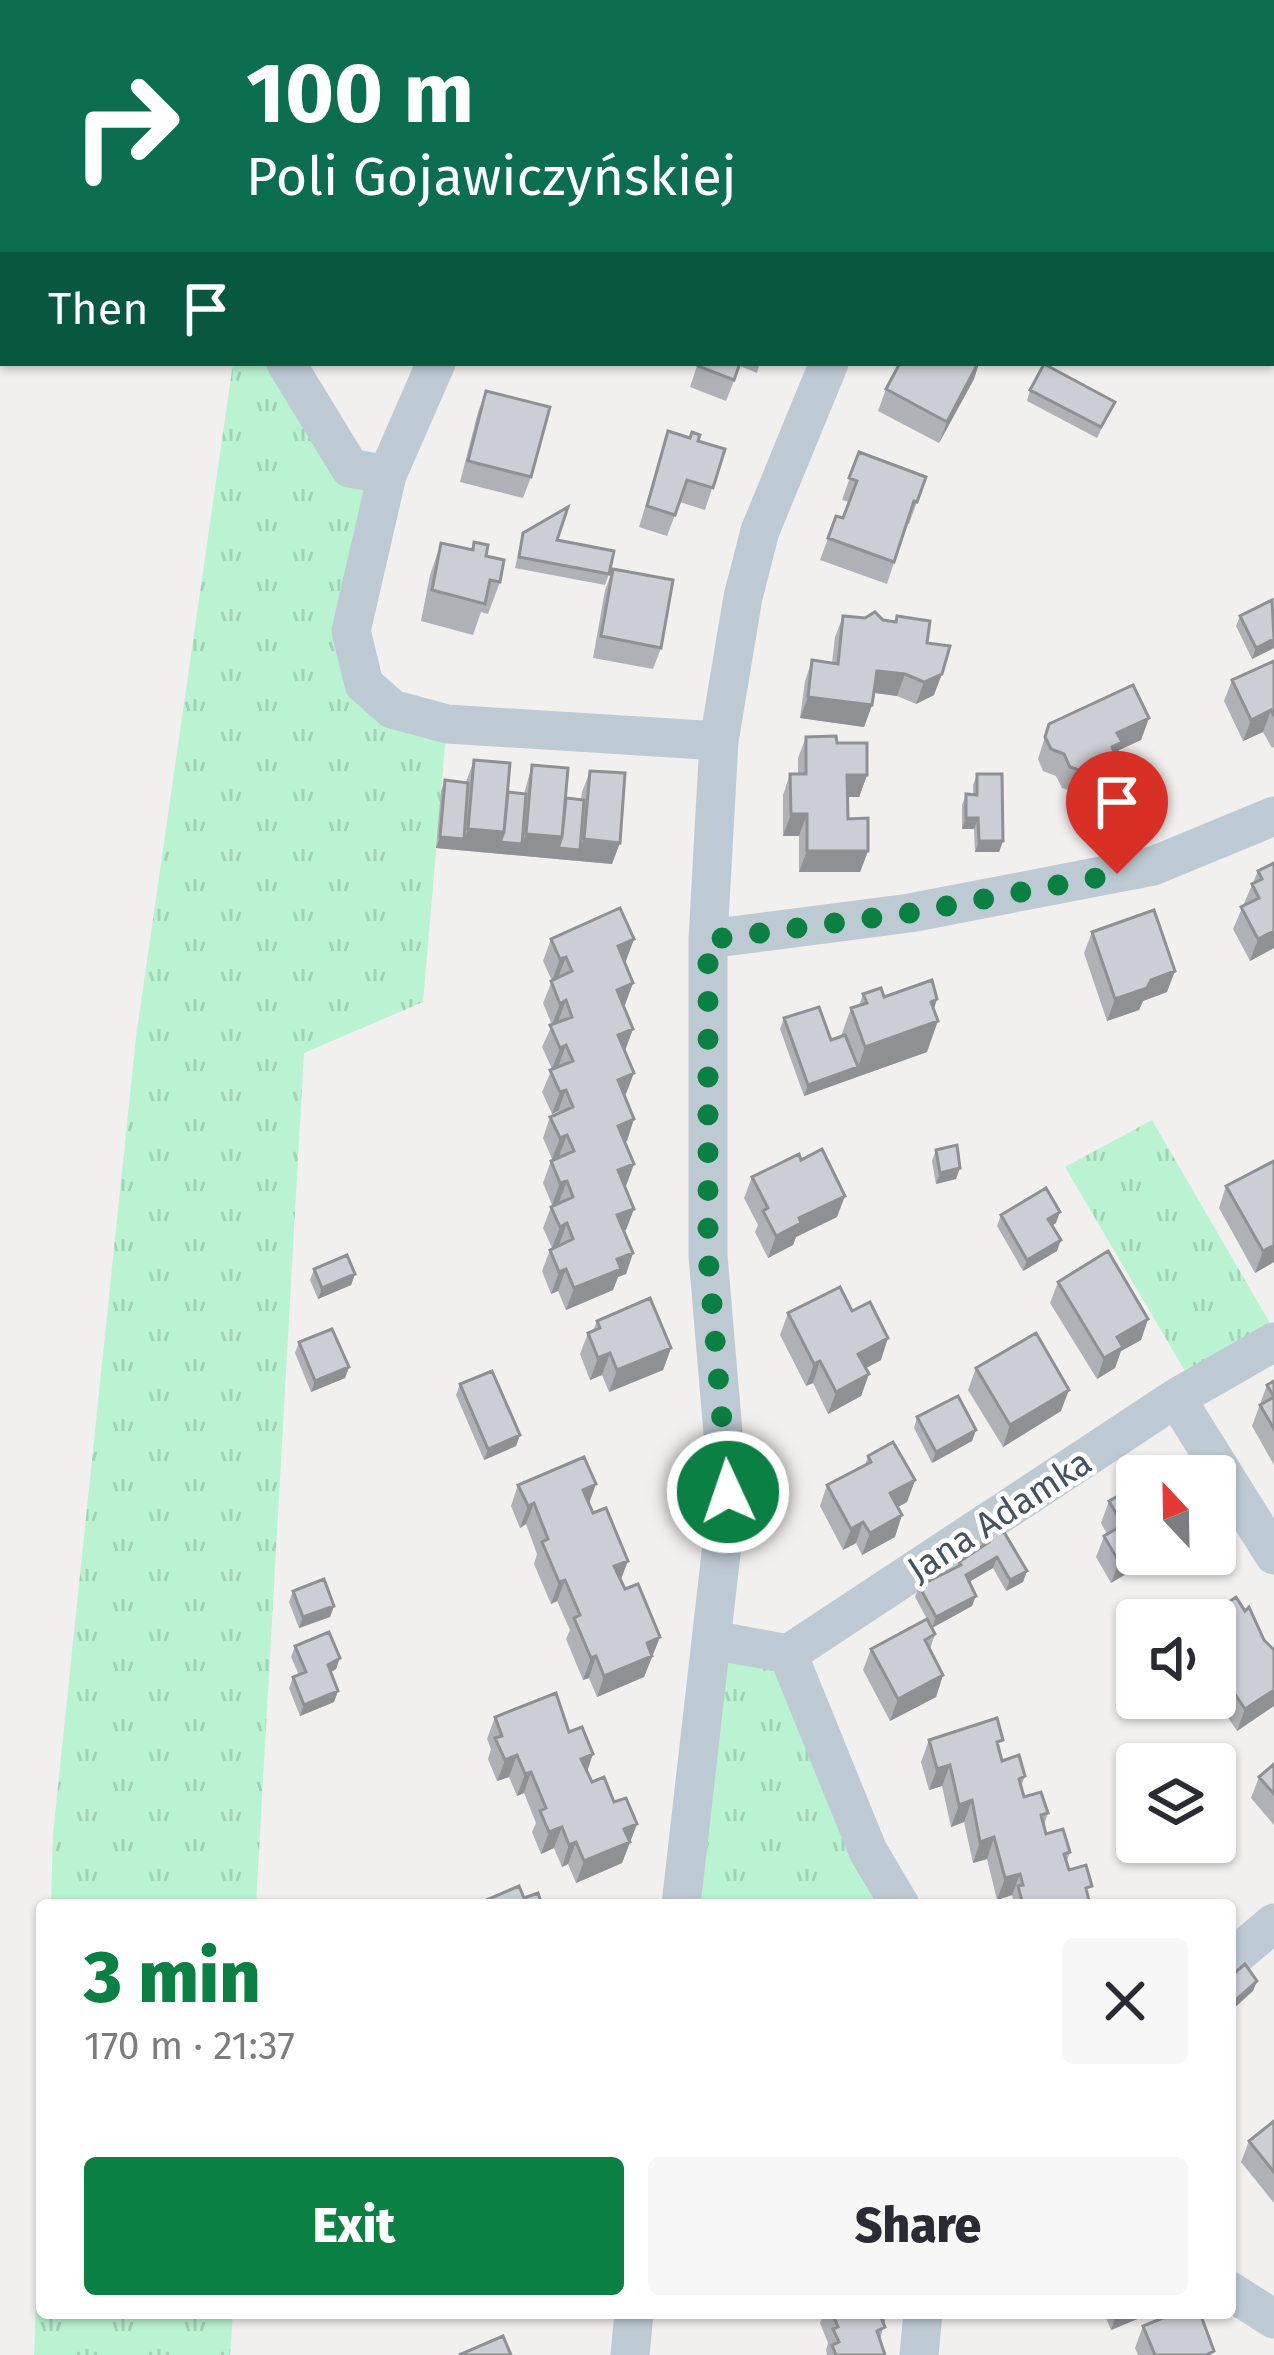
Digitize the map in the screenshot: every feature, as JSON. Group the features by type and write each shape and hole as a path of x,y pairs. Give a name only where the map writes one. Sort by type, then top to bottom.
{"street":[{"path":"288,366 350,468 387,476"},
{"path":"435,366 387,476 351,631 364,684 392,709 447,724 719,741"},
{"path":"682,1899 728,1492 708,1256 708,940 719,741 743,597 760,531 829,366"},
{"path":"708,940 910,913 1153,866 1274,816"},
{"name":"Jana Adamka","path":"788,1654 1176,1398 1274,1342"},
{"path":"1176,1398 1274,1555"},
{"path":"713,1640 788,1654 868,1851 896,1899"},
{"path":"1236,1955 1274,1923"},
{"path":"1236,2295 1274,2318"},
{"path":"630,2355 633,2319"},
{"path":"919,2355 922,2319"}],"green space":[{"path":"233,366 288,366 350,468 387,475 364,684 447,724 423,1002 304,1053 256,1899 51,1899 53,1834 136,1037"},
{"path":"1152,1120 1274,1330 1195,1388 1065,1167"},
{"path":"713,1640 788,1654 897,1899 682,1899"},
{"path":"36,2301 36,2319 233,2319 230,2355 34,2355"}],"building":[{"path":"698,366 739,366 734,380"},
{"path":"898,366 976,366 947,422 886,389"},
{"path":"1043,366 1048,366 1115,402 1101,427 1030,390"},
{"path":"486,391 550,407 531,477 468,461"},
{"path":"668,431 690,438 692,432 700,435 698,441 725,449 713,488 687,480 675,515 647,506"},
{"path":"859,452 926,477 894,562 828,538 836,516 843,518 857,481 849,478"},
{"path":"568,507 557,540 614,551 609,574 519,557 523,533"},
{"path":"474,542 488,545 486,556 504,560 500,582 490,580 485,604 432,590 441,543 473,550"},
{"path":"613,569 673,580 661,648 601,636"},
{"path":"1272,600 1274,639 1256,648 1240,616"},
{"path":"875,612 883,620 896,622 897,616 930,621 927,643 950,646 942,674 924,682 877,671 872,705 808,697 812,660 838,664 843,616 865,618"},
{"path":"1274,661 1274,716 1271,710 1251,720 1232,680"},
{"path":"1133,685 1149,718 1117,733 1122,742 1112,747 1120,766 1100,776 1095,765 1082,771 1070,767 1064,754 1051,749 1045,737 1049,724"},
{"path":"836,736 837,743 867,743 867,775 847,775 848,819 868,818 868,851 807,851 807,814 791,814 790,774 806,774 806,737"},
{"path":"474,760 510,763 504,832 468,829"},
{"path":"532,765 568,768 562,837 526,834"},
{"path":"590,771 625,773 620,843 584,839"},
{"path":"977,774 1002,774 1003,841 979,841 978,818 966,818 966,794 977,795"},
{"path":"445,780 468,783 464,839 440,837"},
{"path":"508,792 526,794 522,844 500,842"},
{"path":"566,798 584,800 580,850 558,848"},
{"path":"1274,863 1274,931 1258,939 1241,907 1259,898 1252,884 1262,879 1258,871"},
{"path":"620,908 634,939 618,946 633,983 617,990 633,1029 618,1035 634,1073 618,1080 634,1119 618,1126 634,1164 618,1170 634,1209 617,1215 633,1253 617,1259 621,1269 574,1288 566,1269 559,1272 550,1250 573,1239 567,1223 560,1227 551,1207 573,1197 567,1181 560,1183 551,1161 574,1151 567,1135 560,1138 550,1117 573,1107 550,1070 573,1061 566,1045 560,1048 550,1025 572,1017 566,1000 560,1004 551,981 572,971 551,939"},
{"path":"1154,910 1175,971 1115,999 1092,932"},
{"path":"932,980 937,999 931,1002 938,1021 865,1047 851,1008 867,1003 863,994 881,988 884,997"},
{"path":"819,1007 831,1040 845,1035 858,1067 808,1085 784,1018"},
{"path":"957,1145 960,1168 940,1173 936,1150"},
{"path":"822,1149 845,1196 799,1218 801,1223 776,1236 752,1177 799,1154 801,1160"},
{"path":"1274,1161 1274,1245 1263,1251 1226,1186"},
{"path":"1046,1188 1060,1212 1048,1219 1061,1240 1027,1260 1001,1215"},
{"path":"1108,1251 1148,1319 1117,1337 1123,1347 1104,1358 1058,1282"},
{"path":"347,1255 355,1274 322,1288 314,1269"},
{"path":"840,1287 852,1311 870,1302 888,1338 858,1354 869,1374 836,1392 820,1361 814,1364 788,1313"},
{"path":"650,1298 671,1348 617,1370 610,1353 598,1358 588,1333 600,1328 597,1321"},
{"path":"332,1329 349,1367 315,1381 299,1342"},
{"path":"1036,1333 1069,1390 1010,1425 976,1368"},
{"path":"492,1371 520,1435 488,1449 460,1384"},
{"path":"958,1396 976,1430 936,1452 917,1417"},
{"path":"1274,1397 1274,1429 1260,1405"},
{"path":"893,1442 915,1480 890,1493 902,1515 870,1533 863,1522 851,1529 827,1485 871,1462 868,1456"},
{"path":"584,1457 596,1484 583,1490 593,1513 606,1508 628,1561 614,1566 625,1589 638,1584 660,1637 647,1643 652,1656 604,1676 574,1618 580,1615 565,1580 559,1582 542,1542 548,1539 534,1503 528,1506 518,1485"},
{"path":"998,1522 1027,1571 1010,1580 997,1557 966,1575 976,1596 936,1617 919,1586 961,1565 989,1542 983,1532"},
{"path":"1116,1529 1116,1557 1104,1536"},
{"path":"324,1579 334,1606 303,1617 293,1591"},
{"path":"1233,1599 1245,1611 1249,1607 1264,1640 1274,1650 1274,1690 1245,1709 1236,1696"},
{"path":"927,1619 935,1634 925,1640 943,1675 898,1699 871,1649"},
{"path":"329,1632 340,1658 328,1665 338,1691 304,1705 293,1677 306,1672 295,1646"},
{"path":"556,1693 569,1732 582,1727 593,1754 581,1759 592,1782 604,1777 614,1802 626,1798 637,1824 624,1829 630,1842 584,1861 576,1842 569,1845 562,1827 549,1832 540,1811 546,1808 531,1772 525,1774 517,1755 505,1760 495,1738 502,1736 495,1717"},
{"path":"997,1718 1002,1761 1019,1755 1024,1797 1041,1792 1048,1813 1041,1815 1046,1834 1063,1829 1069,1870 1086,1865 1092,1886 1086,1888 1089,1899 1021,1899 1020,1874 1005,1878 994,1837 980,1842 972,1800 959,1805 950,1765 937,1769 929,1740"},
{"path":"1274,1764 1274,1794 1259,1777"},
{"path":"519,1886 524,1898 538,1893 540,1899 489,1899"},
{"path":"1245,1964 1257,1981 1236,2000 1236,1972"},
{"path":"1274,2121 1274,2172 1249,2141"},
{"path":"835,2319 882,2319 885,2327 877,2331 885,2355 836,2355 832,2345 839,2342 833,2329 838,2327"},
{"path":"1160,2319 1202,2319 1214,2351 1155,2355 1143,2326"},
{"path":"503,2336 511,2355 459,2355"}],"route":[{"path":"728,1492 708,1256 708,940 910,913 1117,874"}]}
